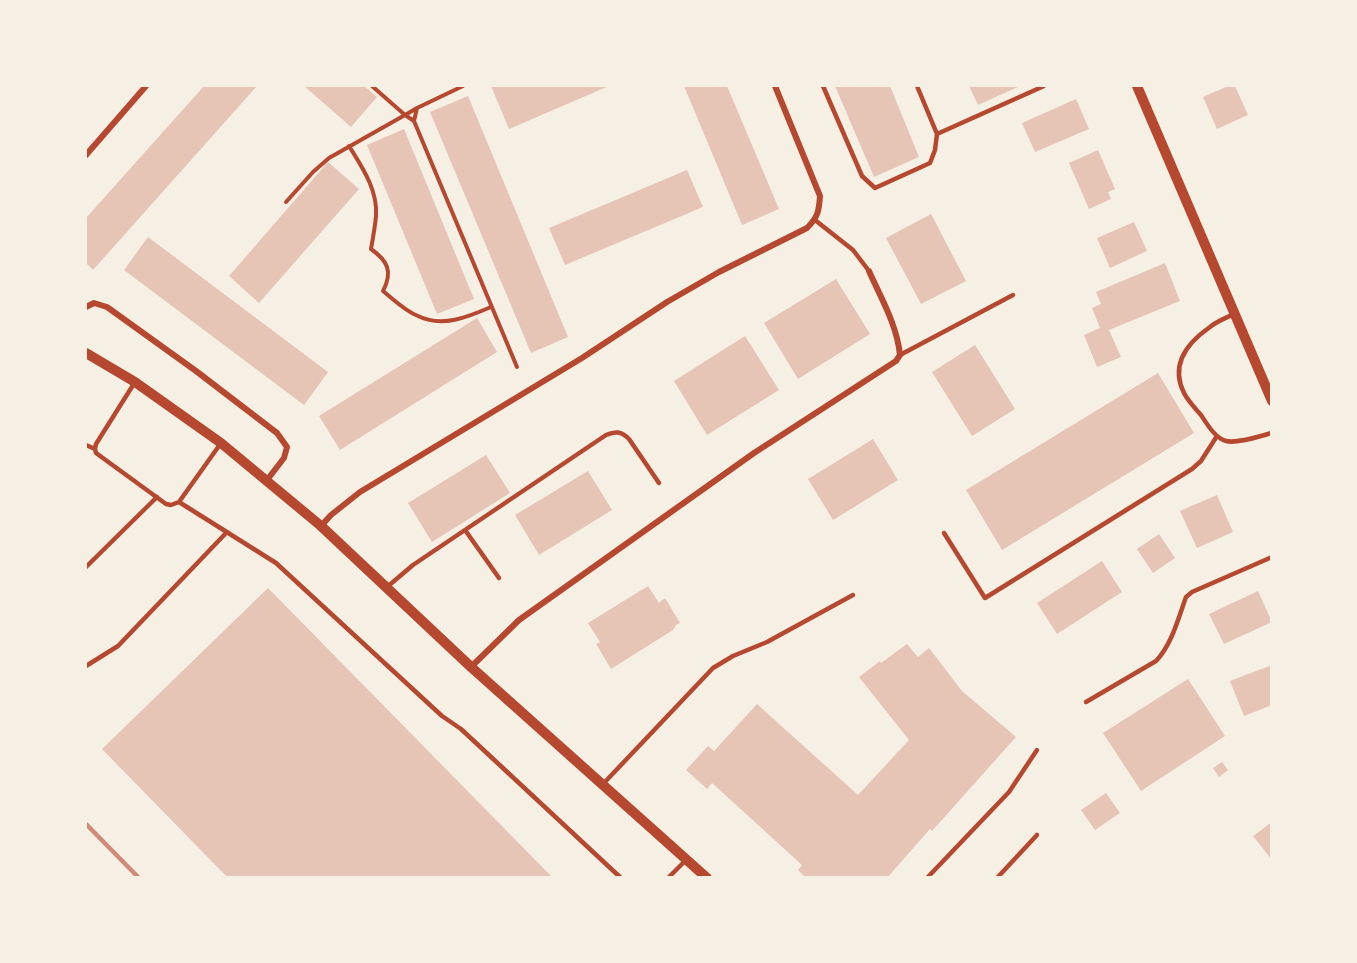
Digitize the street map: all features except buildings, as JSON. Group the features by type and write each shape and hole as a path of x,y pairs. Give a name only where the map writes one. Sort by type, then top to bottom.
{"street":[{"path":"86,154 146,86"},
{"path":"321,526 360,492 582,358 667,302 719,272 807,228 815,220 820,196 775,86"},
{"path":"1137,86 1272,401"},
{"path":"471,667 519,620 754,453 896,361 900,355 899,345 870,271"},
{"path":"86,307 94,303 107,307 277,433 287,447 284,458 267,480"},
{"path":"86,353 135,382 221,443 267,480 321,526 471,667 707,878"}],"lane":[{"path":"823,86 862,176 875,188 930,163 935,150 937,134 917,86"},
{"path":"937,134 1044,86"},
{"path":"815,220 853,250 870,271"},
{"path":"900,355 1013,295"},
{"path":"1234,314 1210,327 1192,343 1179,361 1178,378 1185,395 1217,436 1224,441 1233,442 1272,433"},
{"path":"135,382 96,444 96,453 166,504 180,502 221,443"},
{"path":"387,587 413,565 614,431 623,433 629,439 659,483"},
{"path":"944,533 985,598 1192,469 1202,461 1217,436"},
{"path":"86,446 95,449"},
{"path":"86,567 157,497"},
{"path":"180,502 288,573 442,716 461,729 621,878"},
{"path":"465,530 499,578"},
{"path":"86,666 118,646 227,532"},
{"path":"1086,702 1156,661 1168,644 1186,597 1192,592 1272,557"},
{"path":"603,784 713,668 853,596"},
{"path":"927,878 1009,792 1037,750"},
{"path":"997,878 1037,835"},
{"path":"668,878 687,859"}],"path":[{"path":"372,86 414,122 517,367"},
{"path":"286,202 321,164 417,108 463,86"},
{"path":"414,122 417,108"},
{"path":"349,146 372,188 376,215 371,249 381,256 389,273 383,291 417,316 430,321 457,319 491,308"}],"railway":[{"path":"86,824 139,878"}]}
